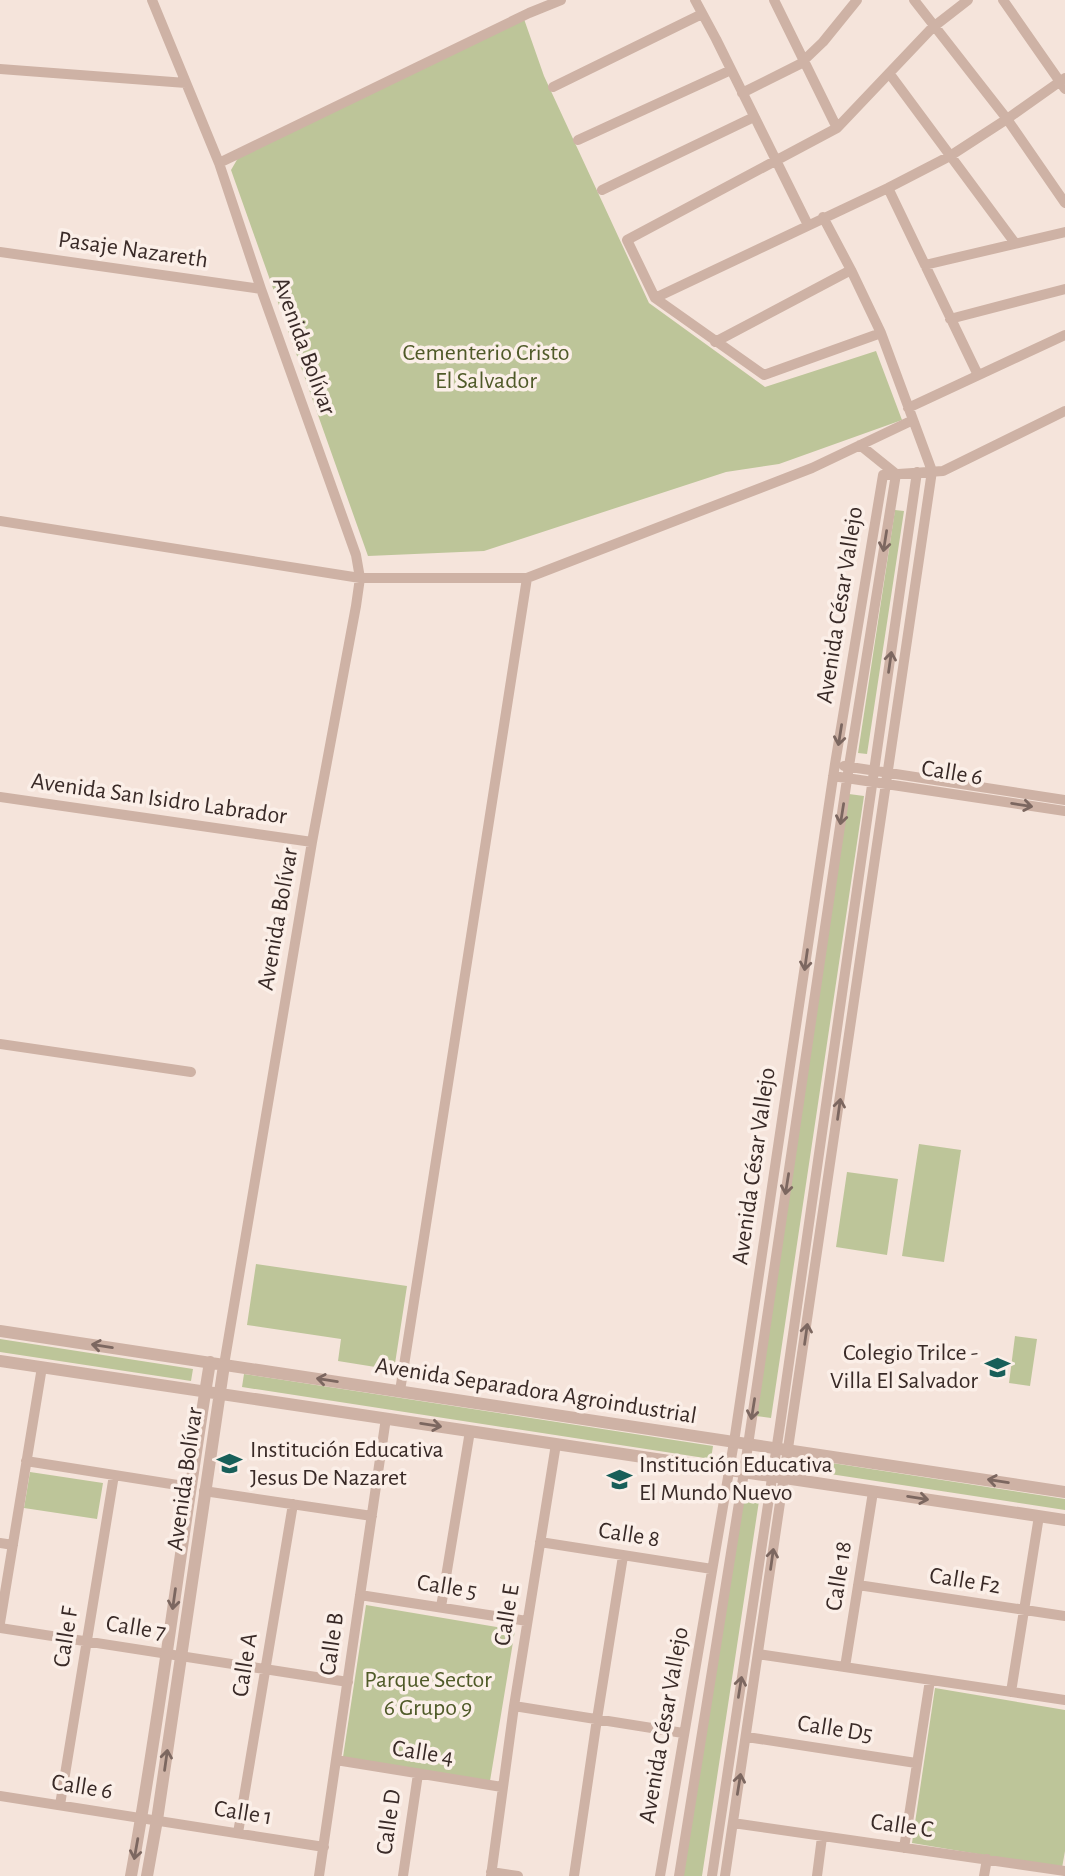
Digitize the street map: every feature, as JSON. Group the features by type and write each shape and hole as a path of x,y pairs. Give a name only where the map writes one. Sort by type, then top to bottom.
{"street":[{"name":"Avenida Bolívar","path":"131,1876 205,1391 217,1364 360,578 356,555 219,163 152,0"},
{"path":"219,163 561,0"},
{"path":"695,0 808,225"},
{"path":"774,0 837,128"},
{"path":"742,93 800,64 823,42 847,5 857,0"},
{"path":"914,0 1007,119 1065,203"},
{"path":"881,333 764,376 655,298 626,240 837,128 935,26 968,0"},
{"path":"655,298 950,156 1063,83 1003,0"},
{"path":"553,87 702,14"},
{"path":"0,69 186,83"},
{"path":"578,140 731,70"},
{"path":"889,73 1014,243"},
{"path":"602,190 754,117"},
{"path":"888,188 978,375"},
{"path":"782,1449 932,471 881,333 823,217"},
{"path":"925,265 1065,232"},
{"name":"Pasaje Nazareth","path":"0,252 261,289"},
{"path":"715,342 851,270"},
{"path":"950,318 1065,289"},
{"path":"908,408 1065,335"},
{"name":"Avenida César Vallejo","path":"660,1876 734,1442 833,776 883,475 943,471 1065,411"},
{"path":"0,521 360,578 527,578 812,468 913,420"},
{"path":"860,445 896,474"},
{"path":"712,1876 778,1477 872,782 917,472"},
{"name":"Avenida César Vallejo","path":"679,1876 744,1472 849,766 896,474"},
{"path":"400,1391 527,578"},
{"name":"Calle 6","path":"835,764 1065,800"},
{"name":"Calle 6","path":"833,776 1065,811"},
{"path":"920,789 921,778"},
{"path":"961,795 962,784"},
{"name":"Avenida San Isidro Labrador","path":"0,797 312,842"},
{"path":"1045,808 1047,797"},
{"path":"0,1044 191,1072"},
{"name":"Avenida Separadora Agroindustrial","path":"0,1331 1065,1492"},
{"name":"Avenida Separadora Agroindustrial","path":"0,1361 1065,1520"},
{"name":"Avenida Bolívar","path":"147,1876 219,1394 217,1364"},
{"path":"0,1625 42,1367"},
{"name":"Calle B","path":"319,1876 386,1419"},
{"path":"441,1607 470,1431"},
{"name":"Calle E","path":"491,1874 514,1706 556,1444"},
{"path":"26,1461 190,1487"},
{"name":"Calle F","path":"60,1805 114,1475"},
{"path":"725,1876 747,1737 778,1477"},
{"path":"204,1491 372,1516"},
{"name":"Calle 18","path":"845,1667 873,1492"},
{"name":"Calle A","path":"238,1833 293,1504"},
{"path":"1011,1692 1039,1516"},
{"name":"Calle 8","path":"540,1542 712,1569"},
{"path":"0,1543 13,1545"},
{"path":"574,1876 623,1556"},
{"name":"Calle F2","path":"858,1586 1065,1616"},
{"name":"Calle 5","path":"360,1595 527,1621"},
{"name":"Calle 7","path":"0,1625 181,1657 348,1682"},
{"path":"758,1654 1065,1700"},
{"path":"904,1848 930,1680"},
{"path":"514,1706 683,1733"},
{"name":"Calle D5","path":"747,1737 916,1763"},
{"name":"Calle 4","path":"336,1760 502,1787"},
{"name":"Calle D","path":"403,1876 418,1773"},
{"name":"Calle 6","path":"0,1796 157,1820"},
{"name":"Calle 1","path":"157,1820 324,1847"},
{"name":"Calle C","path":"733,1823 1065,1871"},
{"path":"817,1876 822,1837"},
{"path":"984,1876 987,1859"},
{"path":"491,1874 518,1876"}],"green space":[{"name":"Cementerio Cristo El Salvador","path":"524,19 544,76 649,303 765,387 876,351 902,420 779,464 726,472 484,551 368,556 231,170 238,158"},
{"path":"895,510 904,511 867,754 858,753"},
{"path":"849,794 864,796 771,1418 756,1416"},
{"path":"919,1144 961,1150 944,1262 902,1256"},
{"path":"847,1172 898,1179 887,1255 836,1247"},
{"path":"256,1264 407,1286 394,1370 338,1361 341,1339 247,1325"},
{"path":"1015,1336 1037,1339 1030,1386 1009,1383"},
{"path":"0,1339 193,1369 191,1381 0,1352"},
{"path":"244,1374 713,1446 711,1459 242,1387"},
{"path":"819,1461 1065,1499 1065,1510 817,1472"},
{"path":"30,1472 103,1483 97,1519 24,1508"},
{"path":"739,1498 759,1501 702,1876 681,1876"},
{"name":"Parque Sector 6 Grupo 9","path":"366,1605 515,1630 490,1781 343,1757"},
{"path":"935,1688 1065,1710 1065,1851 1062,1868 912,1843"}],"place":[{"name":"Colegio Trilce - Villa El Salvador","path":"998,1367"},
{"name":"Institución Educativa Jesus De Nazaret","path":"230,1464"},
{"name":"Institución Educativa El Mundo Nuevo","path":"619,1479"}]}
